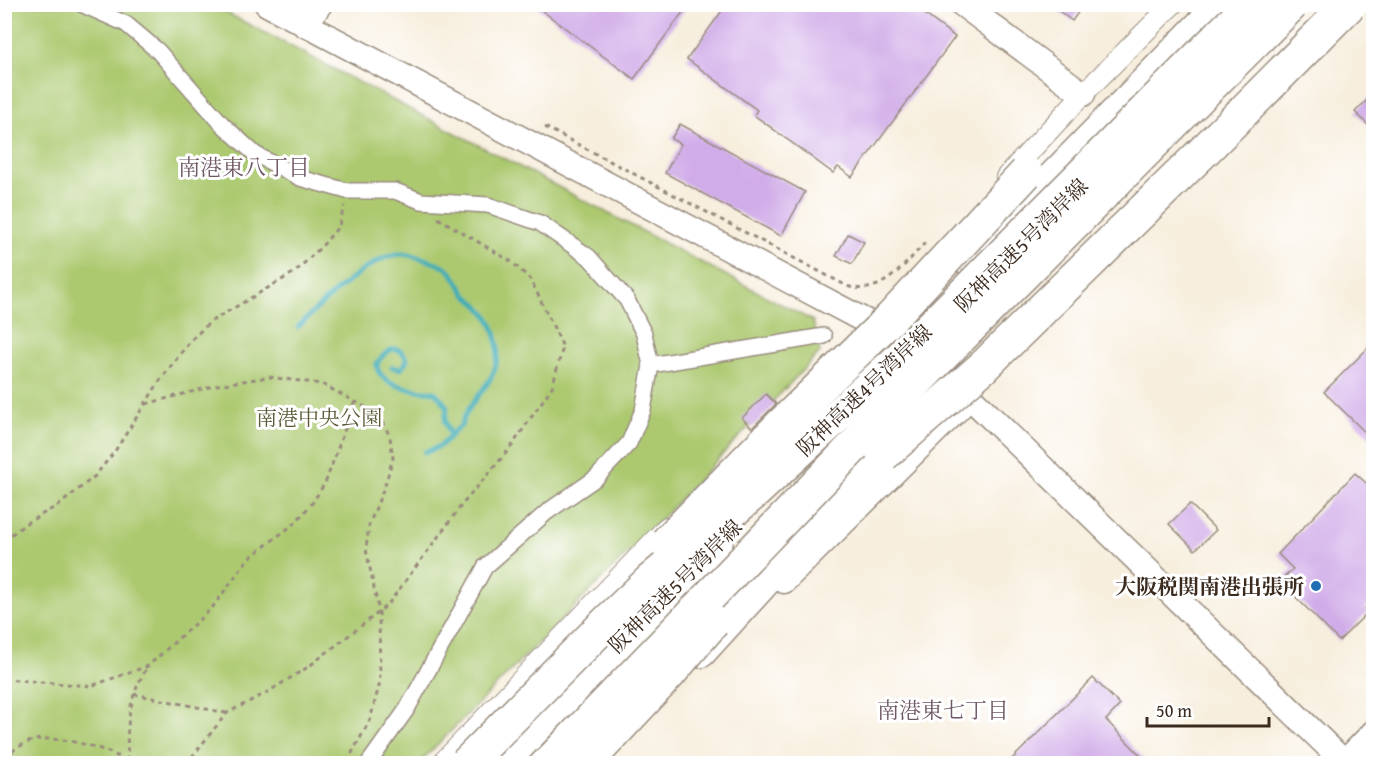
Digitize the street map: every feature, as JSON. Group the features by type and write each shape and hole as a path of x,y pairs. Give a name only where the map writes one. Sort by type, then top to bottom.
{"highway":[{"path":"450,764 780,426 879,321 1194,4"},
{"path":"879,321 1043,189 1223,4"},
{"name":"阪神高速4号湾岸線","path":"466,764 642,588 800,452 899,359 1251,4"},
{"name":"阪神高速5号湾岸線","path":"499,764 716,544 911,356 1261,4"},
{"name":"阪神高速5号湾岸線","path":"548,764 905,393 1292,4"},
{"name":"阪神高速4号湾岸線","path":"585,764 668,675 829,485 911,398 1302,4"},
{"path":"639,722 778,564 883,455 975,354 1317,4"},
{"path":"883,455 1016,335 1350,4"}],"street":[{"path":"81,4 126,24 158,51 223,125 255,154 300,178 347,190 396,191 421,201 488,205 540,223 589,257 627,300 644,334 651,365 643,410 629,443 596,478 547,512 485,567 407,709 368,764"},
{"path":"267,4 879,321 970,397 1344,763 1374,732"},
{"path":"305,25 320,4"},
{"path":"962,4 1083,94"},
{"path":"782,410 879,321 1083,94 1173,4"},
{"path":"600,764 639,722 732,633 1366,4"},
{"path":"651,365 824,336"},
{"path":"441,764 758,434"}],"path":[{"path":"543,126 858,290 882,284 933,234"},
{"path":"4,540 28,522 59,505 95,476 115,451 160,379 191,340 210,322 295,272 322,246 339,226 347,190"},
{"path":"186,764 227,713 308,668 389,603 461,506 511,447 552,387 563,346 531,280 512,262 440,219 421,201"},
{"path":"146,404 217,385 269,377 322,384 380,415 390,437 393,458 369,525 366,549 379,612 380,682 370,720 346,764"},
{"path":"4,756 31,741 57,738 107,752 129,763 128,724 137,683 148,666 212,608 248,559 295,523 313,502 326,481 355,400"},
{"path":"4,679 91,686 148,666"},
{"path":"134,694 227,713"}],"green space":[{"name":"南港中央公園","path":"5,5 212,5 813,321 820,352 641,540 419,763 5,763"}],"building":[{"path":"533,4 689,4 634,79"},
{"path":"727,4 911,4 955,37 852,177 838,167 833,173 754,115 757,110 687,59"},
{"path":"1050,4 1084,4 1072,21"},
{"path":"1374,93 1374,131 1355,112"},
{"path":"680,124 805,192 781,236 665,173 681,144 671,139"},
{"path":"848,234 864,242 852,264 836,256"},
{"path":"1374,342 1374,441 1324,392"},
{"path":"766,394 776,404 752,428 742,418"},
{"path":"1355,473 1374,490 1374,600 1365,609 1368,612 1339,641 1280,581 1293,569 1278,554"},
{"path":"1190,504 1216,530 1195,550 1169,524"},
{"path":"1093,678 1120,705 1106,720 1149,764 1007,764"}],"waterway":[{"path":"298,327 361,271 389,256 411,255 449,270 467,296 489,319 498,352 495,369 469,408 461,426 438,447 425,452"},
{"path":"392,367 401,369 407,360 400,350 392,350 384,355 377,363 378,370 387,381 394,384 438,394 447,407 445,421 450,435"}],"place":[{"name":"大阪税関南港出張所","path":"1316,586"}],"district":[{"name":"南港東八丁目","path":"244,167"},
{"name":"南港東七丁目","path":"943,710"}]}
